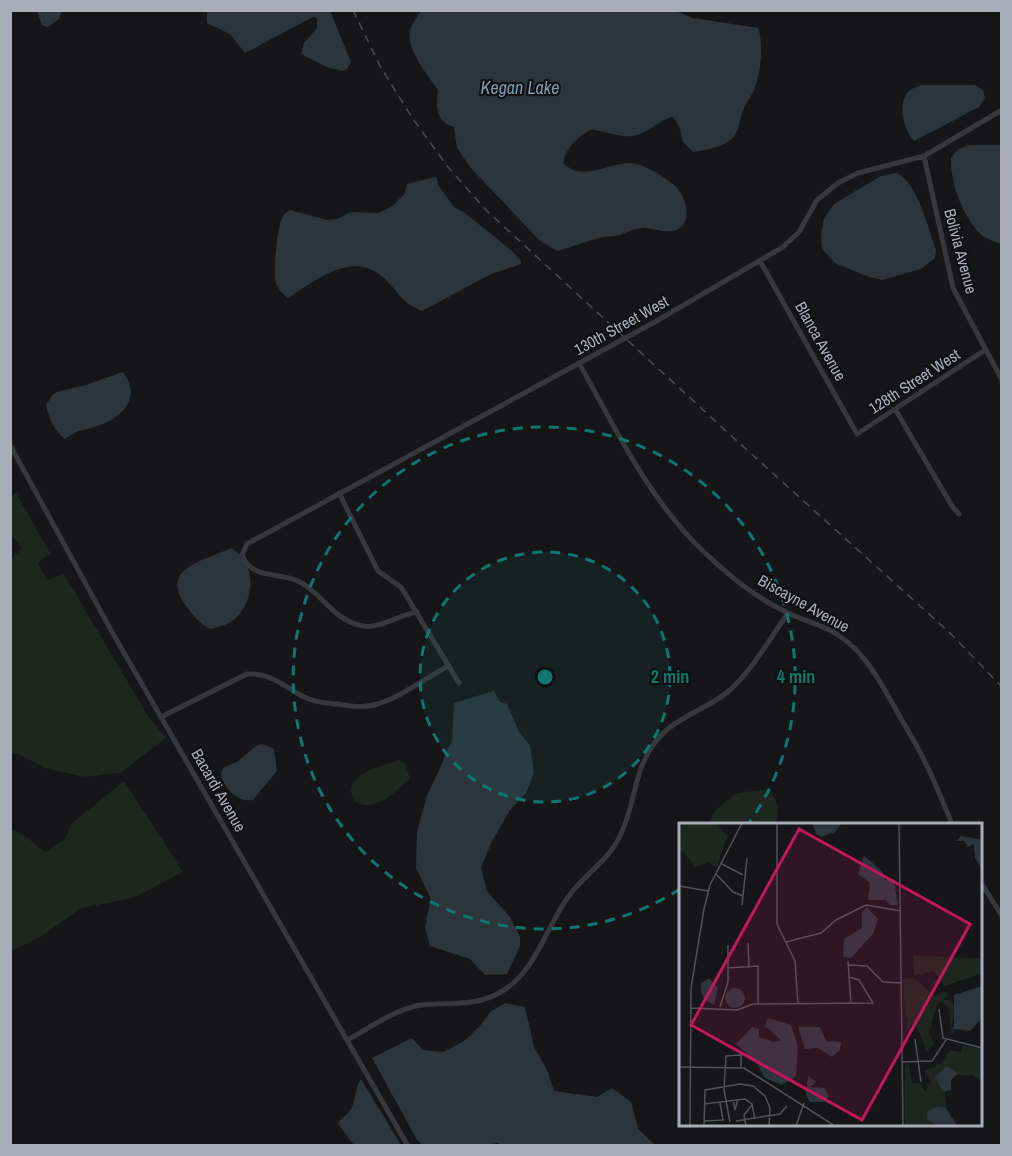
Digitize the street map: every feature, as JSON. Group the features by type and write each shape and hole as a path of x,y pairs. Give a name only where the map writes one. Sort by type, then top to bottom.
{"street":[{"name":"130th Street West","path":"417,612 392,618 380,626 364,626 350,622 330,609 301,582 255,571 248,567 242,555 247,544 654,323 760,261 793,239 817,200 838,183 858,173 924,156 1002,110"},
{"name":"Bolivia Avenue","path":"924,156 953,288 1002,380"},
{"name":"Blanca Avenue","path":"760,261 857,434"},
{"name":"128th Street West","path":"857,434 985,350"},
{"name":"Biscayne Avenue","path":"579,363 638,470 677,524 730,576 761,599 839,636 857,651 873,670 924,759 951,823"},
{"path":"895,409 952,506 959,514"},
{"name":"Bacardi Avenue","path":"10,445 108,625 408,1146"},
{"path":"339,493 378,571 401,587 459,683"},
{"path":"347,1040 405,1009 420,1005 466,1004 480,1001 500,993 518,980 530,964 569,895 607,856 619,839 629,815 639,771 653,745 676,723 713,703 732,689 788,613"},
{"path":"161,717 247,674 270,676 317,702 361,707 386,701 448,666"},
{"path":"982,883 1002,916"}],"shaded area":[{"path":"16,493 50,553 38,563 47,580 64,574 148,716 166,738 120,773 85,777 44,768 11,752 11,559 22,548 11,534 11,498"},
{"path":"400,760 405,764 410,778 378,803 363,805 356,802 351,793 356,779 373,769"},
{"path":"124,781 183,872 133,898 81,908 42,936 11,951 11,829 25,836 45,852 64,840 72,823"},
{"path":"763,790 771,793 777,804 778,816 775,823 711,823 715,811 736,793"}],"water":[{"path":"37,10 62,11 59,19 48,27 42,25"},
{"name":"Kegan Lake","path":"421,10 673,10 693,18 758,28 761,51 760,69 756,86 744,108 737,130 733,138 725,143 693,152 683,142 679,126 673,117 633,136 590,130 585,133 569,148 563,163 570,168 586,172 629,163 646,168 665,178 678,189 684,199 685,221 674,231 640,228 618,236 602,237 557,251 540,241 470,167 457,148 454,127 443,121 438,113 438,90 411,46 412,26"},
{"path":"207,11 330,11 351,62 347,69 342,71 327,67 301,54 304,43 317,28 317,18 313,17 245,53 230,34 207,23"},
{"path":"921,85 975,85 983,90 985,98 979,107 914,141 907,131 902,110 908,92"},
{"path":"969,145 1001,145 1001,244 984,237 977,230 970,221 956,189 951,158 957,150"},
{"path":"896,173 910,185 916,195 936,250 935,258 921,269 882,280 835,263 822,249 821,236 824,218 834,204 881,176"},
{"path":"435,177 454,207 465,213 511,250 521,264 491,274 422,311 405,301 384,278 360,266 335,270 288,298 280,290 275,278 277,239 283,216 290,210 327,220 337,219 350,212 378,213 393,206 405,193 407,184"},
{"path":"123,372 131,389 128,404 123,411 100,425 79,431 65,439 61,436 52,424 46,405 53,394"},
{"path":"231,548 239,554 249,571 250,591 243,610 236,618 228,624 210,629 196,618 184,603 178,591 178,581 182,573 190,566"},
{"path":"494,691 500,702 507,704 519,732 530,745 534,773 526,793 510,810 491,843 481,868 487,891 510,917 520,937 520,946 507,974 485,975 470,959 430,946 425,927 431,899 416,868 417,831 427,796 452,742 454,703"},
{"path":"262,744 274,749 277,771 253,800 241,799 227,788 221,772 224,767 237,762 256,746"},
{"path":"505,1003 525,1007 534,1047 547,1070 554,1091 597,1097 612,1088 631,1102 638,1129 655,1145 500,1146 498,1143 480,1146 424,1146 417,1140 372,1058 412,1038 423,1050 443,1052 464,1041 491,1011"},
{"path":"361,1079 401,1145 354,1145 338,1124 351,1109"}],"railway":[{"path":"353,10 380,66 413,119 448,167 487,211 950,633 1002,687"}]}
